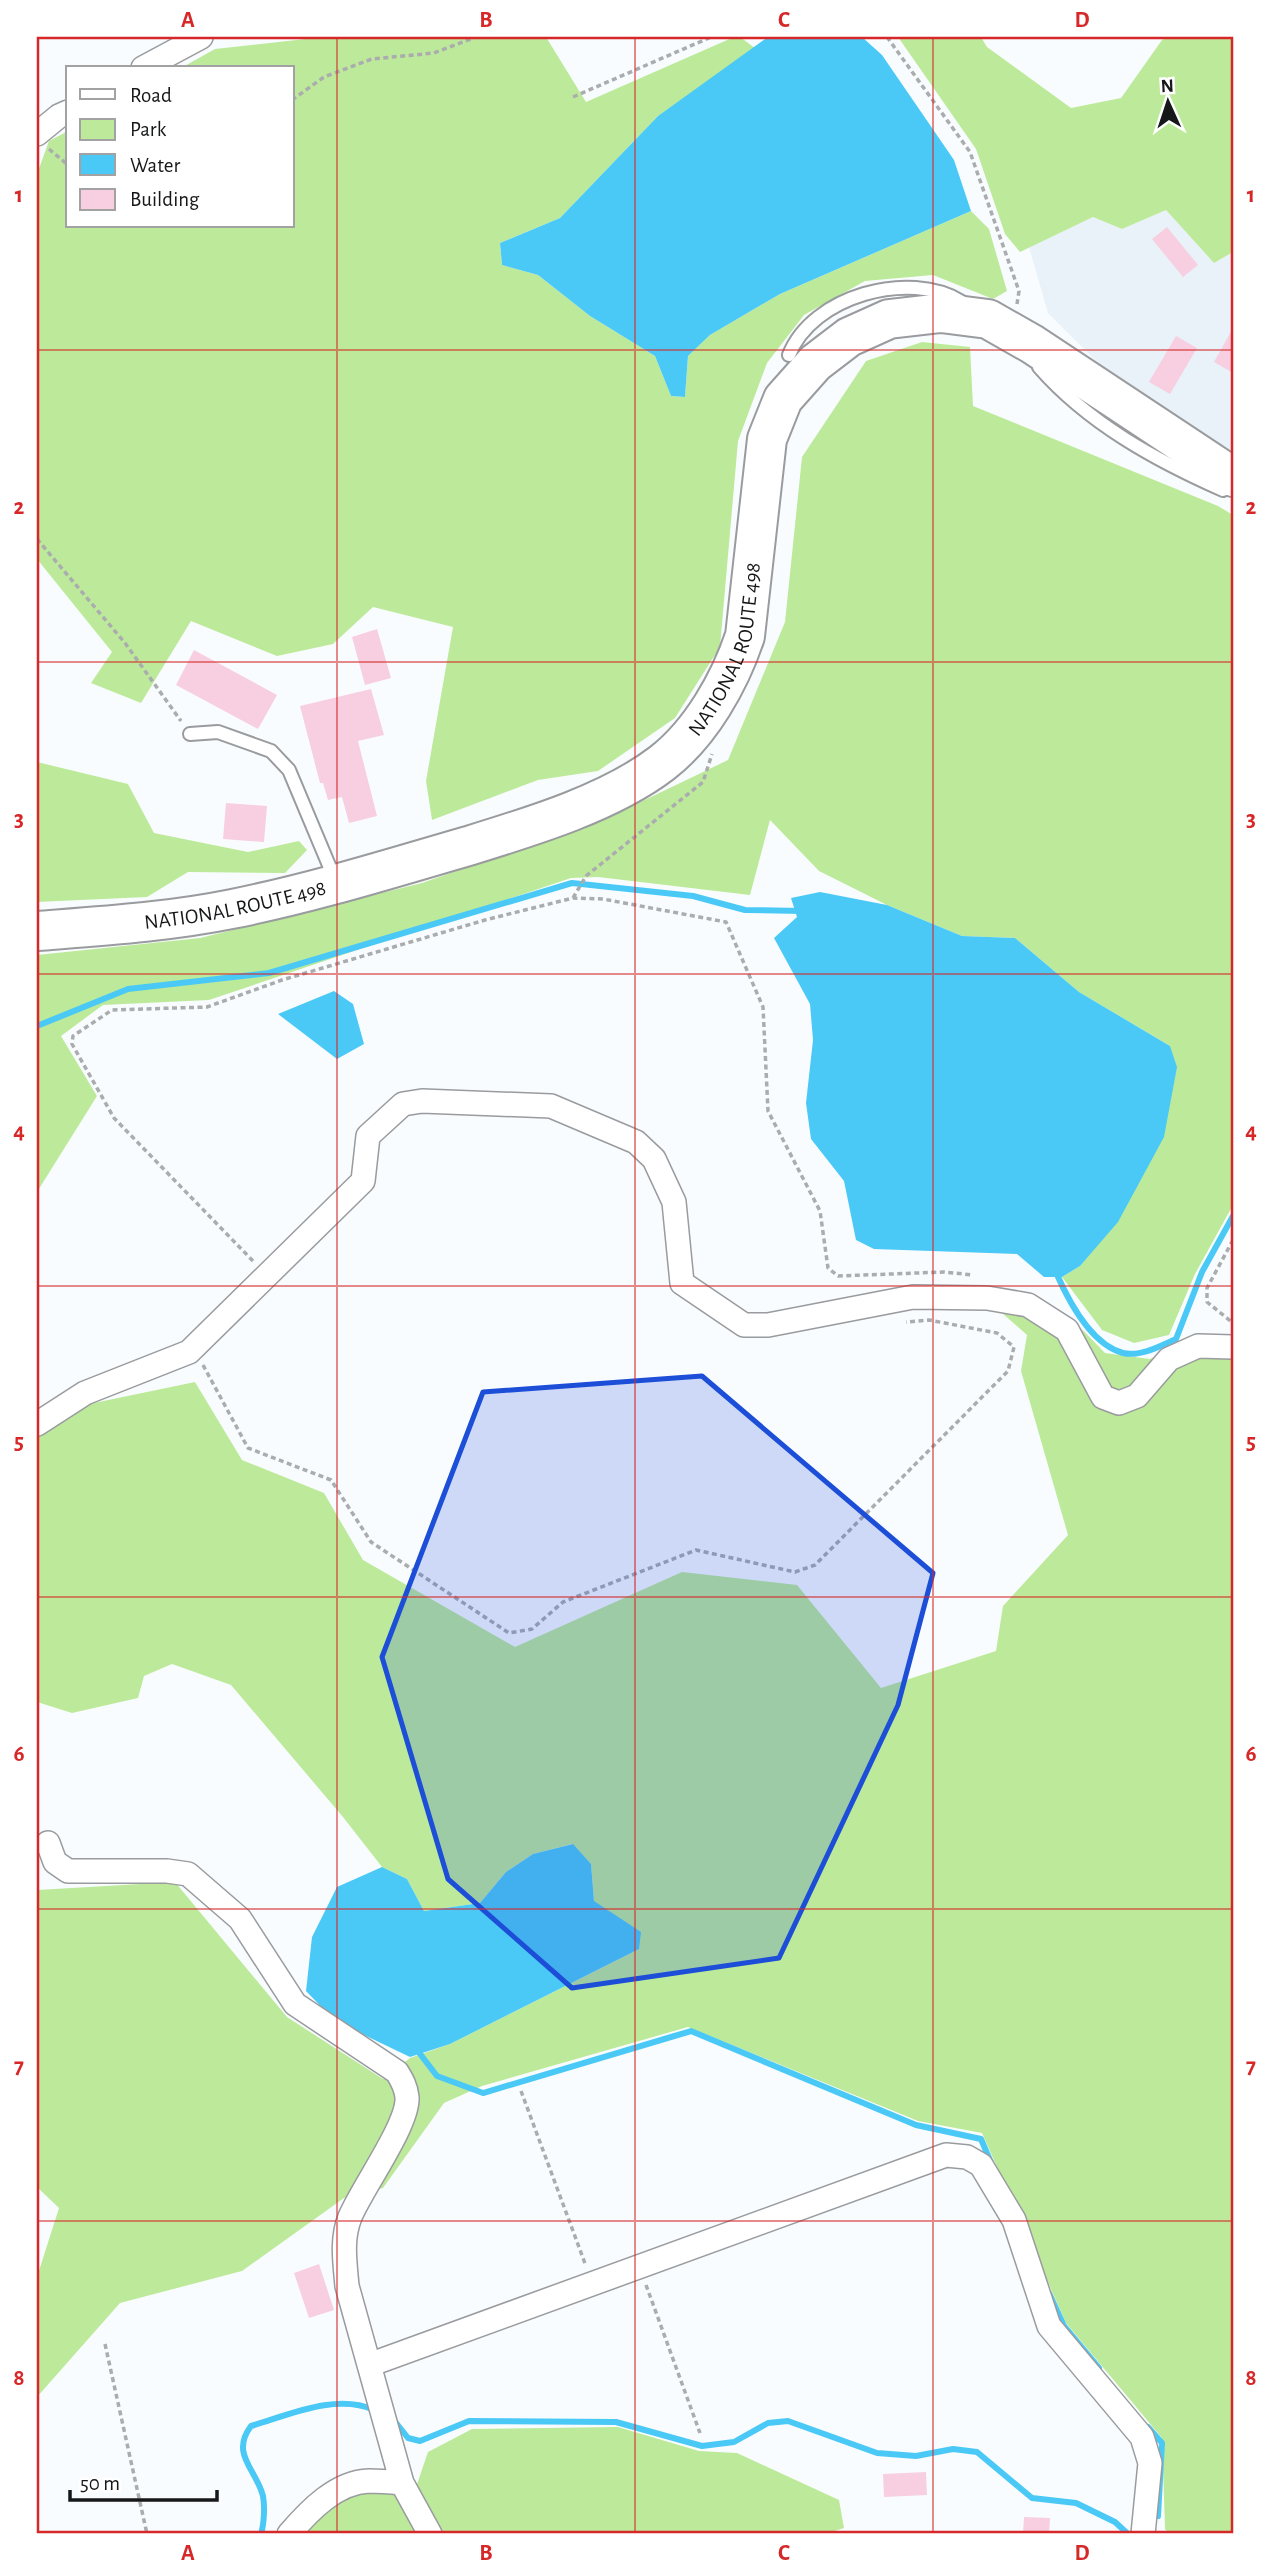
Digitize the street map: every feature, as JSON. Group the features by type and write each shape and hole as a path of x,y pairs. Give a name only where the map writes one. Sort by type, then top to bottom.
{"highway":[{"name":"NATIONAL ROUTE 498","path":"37,931 145,922 229,910 337,885 572,811 620,788 663,762 692,732 717,700 735,666 745,636 767,439 783,399 815,363 849,338 888,319 941,313 1000,325 1233,477"}],"street":[{"path":"147,66 201,37"},
{"path":"42,141 59,116 66,113"},
{"path":"37,1424 85,1393 189,1352 362,1181 368,1136 403,1104 422,1101 551,1106 636,1142 654,1159 674,1202 682,1283 744,1325 768,1325 913,1297 987,1298 1028,1305 1067,1329 1102,1397 1119,1403 1137,1396 1168,1359 1198,1346 1233,1347"},
{"path":"48,1843 55,1862 68,1871 167,1871 188,1874 240,1919 295,2004 397,2073 405,2084 408,2099 403,2119 349,2219 343,2253 347,2286 402,2483 430,2534"},
{"path":"369,2365 946,2154 967,2157 981,2165 1014,2220 1049,2326 1142,2437 1150,2463 1143,2534"},
{"path":"289,2534 305,2516 338,2489 366,2481 402,2483"}],"lane":[{"path":"789,355 795,339 816,320 861,296 895,287 918,287 947,293 1000,325 1054,384 1105,425 1156,459 1233,493"},
{"path":"190,734 218,732 271,751 289,771 337,885"}],"path":[{"path":"294,99 324,77 372,59 434,53 476,37"},
{"path":"573,97 711,37"},
{"path":"887,37 970,152 1019,290 1000,325"},
{"path":"42,141 66,163"},
{"path":"37,539 125,643 190,734"},
{"path":"573,898 586,876 702,782 711,761 712,749"},
{"path":"267,1275 114,1118 72,1044 73,1036 113,1010 207,1007 282,980 485,920 573,898 603,899 726,922 764,1007 768,1111 820,1210 828,1268 838,1276 944,1272 983,1276"},
{"path":"1233,1240 1207,1288 1207,1302 1233,1323"},
{"path":"189,1352 200,1360 248,1448 331,1480 371,1542 509,1633 532,1629 563,1602 696,1549 795,1572 815,1565 1008,1371 1014,1347 997,1333 929,1320 902,1322"},
{"path":"521,2091 592,2284"},
{"path":"639,2266 700,2433"},
{"path":"105,2344 147,2534"}],"highlighted area":[{"path":"702,1376 933,1573 898,1705 779,1958 572,1988 448,1879 382,1657 483,1392"}],"shaded area":[{"path":"1166,210 1214,263 1233,252 1233,451 1116,381 1048,313 1029,247 1093,217 1122,229"}],"green space":[{"path":"323,37 546,37 586,102 734,37 740,37 755,48 658,116 560,218 500,243 502,265 538,275 590,316 655,356 671,396 685,397 688,356 710,335 780,294 971,211 989,229 1007,291 993,299 933,275 865,281 804,315 767,363 738,441 720,647 675,718 598,771 538,780 432,820 426,781 453,627 373,607 333,644 277,656 191,621 141,703 91,683 112,652 37,559 37,174 49,141 66,132 66,228 294,228 294,66 185,66 215,49"},
{"path":"898,37 981,37 987,47 1071,108 1121,98 1162,40 1169,37 1233,37 1233,252 1214,263 1166,210 1122,229 1093,217 1020,252 1005,234 976,149"},
{"path":"922,342 970,347 973,406 1218,506 1233,515 1233,1205 1195,1274 1169,1335 1134,1343 1102,1330 1062,1277 1080,1266 1170,1046 1079,992 1015,938 962,936 887,905 819,871 770,820 750,895 598,877 571,878 209,1000 103,1005 61,1036 97,1096 37,1192 37,955 200,938 422,883 603,820 728,760 785,622 802,457 866,361"},
{"path":"37,762 128,784 154,833 248,852 299,841 307,850 285,873 188,872 147,897 37,902"},
{"path":"1002,1313 1071,1318 1105,1353 1150,1359 1189,1340 1233,1337 1233,2534 1169,2534 1165,2529 1162,2438 1066,2323 982,2133 918,2121 688,2027 482,2086 444,2103 383,2188 344,2198 242,2271 120,2303 37,2397 37,2277 59,2208 37,2187 37,1890 175,1882 287,2017 383,2079 410,2058 450,2044 639,1949 594,1901 591,1864 572,1844 533,1854 506,1872 480,1903 424,1911 407,1879 382,1867 231,1685 172,1664 144,1676 138,1698 72,1713 37,1702 37,1433 89,1404 195,1382 242,1460 324,1493 363,1560 515,1647 682,1572 797,1585 881,1688 996,1651 1003,1606 1068,1535 1021,1371 1027,1335"},
{"path":"618,2427 699,2451 737,2453 839,2500 844,2528 825,2534 464,2534 458,2531 433,2534 297,2534 313,2516 369,2486 416,2487 428,2452 472,2429"}],"water":[{"path":"768,37 862,37 882,55 954,160 971,211 780,294 710,335 688,356 685,397 671,396 655,356 590,316 538,275 502,265 500,243 560,218 658,116"},
{"path":"820,892 887,905 962,936 1015,938 1079,992 1170,1046 1177,1067 1164,1137 1118,1222 1080,1266 1062,1277 1044,1277 1017,1254 874,1249 856,1240 844,1181 811,1139 806,1103 813,1040 810,1004 774,938 797,917 791,898"},
{"path":"334,991 353,1004 364,1044 337,1059 278,1014"},
{"path":"573,1844 591,1864 594,1901 641,1932 639,1949 450,2044 410,2057 335,2021 306,1991 312,1937 337,1887 382,1867 407,1879 424,1911 480,1903 506,1872 533,1854"}],"building":[{"path":"1167,227 1198,265 1183,277 1152,239"},
{"path":"1233,328 1233,373 1214,362"},
{"path":"1176,336 1197,348 1170,394 1149,382"},
{"path":"377,629 391,678 365,685 352,637"},
{"path":"194,650 277,695 258,729 176,685"},
{"path":"371,689 384,735 358,741 377,816 349,823 342,797 328,800 323,783 320,783 300,706"},
{"path":"226,803 267,806 264,842 223,839"},
{"path":"319,2264 334,2310 309,2318 294,2273"},
{"path":"926,2472 927,2495 884,2497 883,2474"},
{"path":"1024,2517 1050,2518 1049,2534 1023,2534"}],"waterway":[{"path":"37,1026 128,989 269,973 572,883 693,896 745,910 802,911"},
{"path":"1055,1270 1081,1319 1100,1340 1123,1353 1150,1350 1176,1339 1202,1272 1233,1216"},
{"path":"417,2050 437,2076 483,2093 691,2031 916,2125 981,2139 992,2165"},
{"path":"1049,2293 1064,2326 1099,2368"},
{"path":"261,2534 263,2496 246,2461 243,2445 251,2426 312,2407 344,2404 374,2410"},
{"path":"393,2419 408,2438 420,2441 469,2421 616,2422 702,2446 734,2442 768,2423 788,2421 877,2453 916,2456 953,2449 977,2452 1032,2498 1076,2503 1115,2522 1128,2534"},
{"path":"1148,2427 1162,2443 1158,2516"}]}
